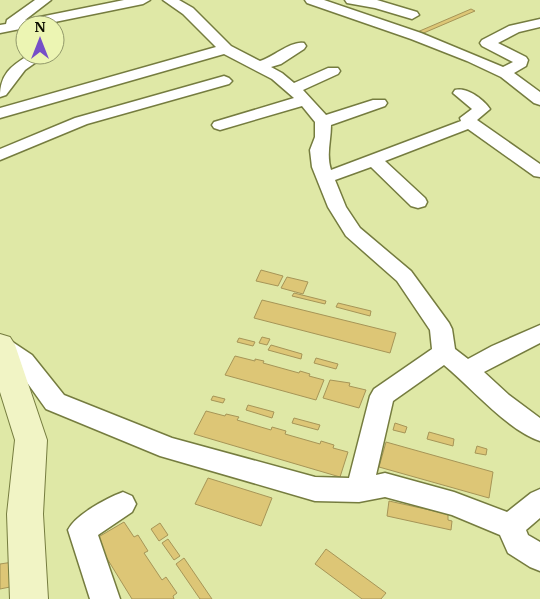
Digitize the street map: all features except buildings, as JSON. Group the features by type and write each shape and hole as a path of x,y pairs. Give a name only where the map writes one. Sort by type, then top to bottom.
{"street":[{"path":"3,28 44,0"},
{"path":"65,15 82,0"},
{"path":"65,20 143,0"},
{"path":"170,0 188,11 226,49 277,76 300,94 323,122 323,137 319,150 325,178 337,207 353,232 404,276 441,329 444,353 467,371 500,402 540,431"},
{"path":"312,0 416,36 472,58 506,74 540,100"},
{"path":"352,0 377,4 412,15"},
{"path":"506,74 507,71 522,63 521,60 487,43 514,29 540,23"},
{"path":"258,66 276,61 300,46"},
{"path":"0,113 226,49"},
{"path":"0,92 23,65"},
{"path":"220,125 300,94 333,72"},
{"path":"0,155 80,121 224,81"},
{"path":"461,93 482,109 468,118 470,123 540,172"},
{"path":"323,122 379,103"},
{"path":"325,178 470,123"},
{"path":"374,160 418,202"},
{"path":"467,371 500,352 540,333"},
{"path":"0,345 6,382 31,440 24,514 29,599"},
{"path":"0,345 24,361 55,402 160,445 315,489 359,490 385,485 454,504 511,526 518,544 540,558"},
{"path":"359,490 382,396 444,353"},
{"path":"511,526 540,501"},
{"path":"105,599 82,530 123,504"}]}
